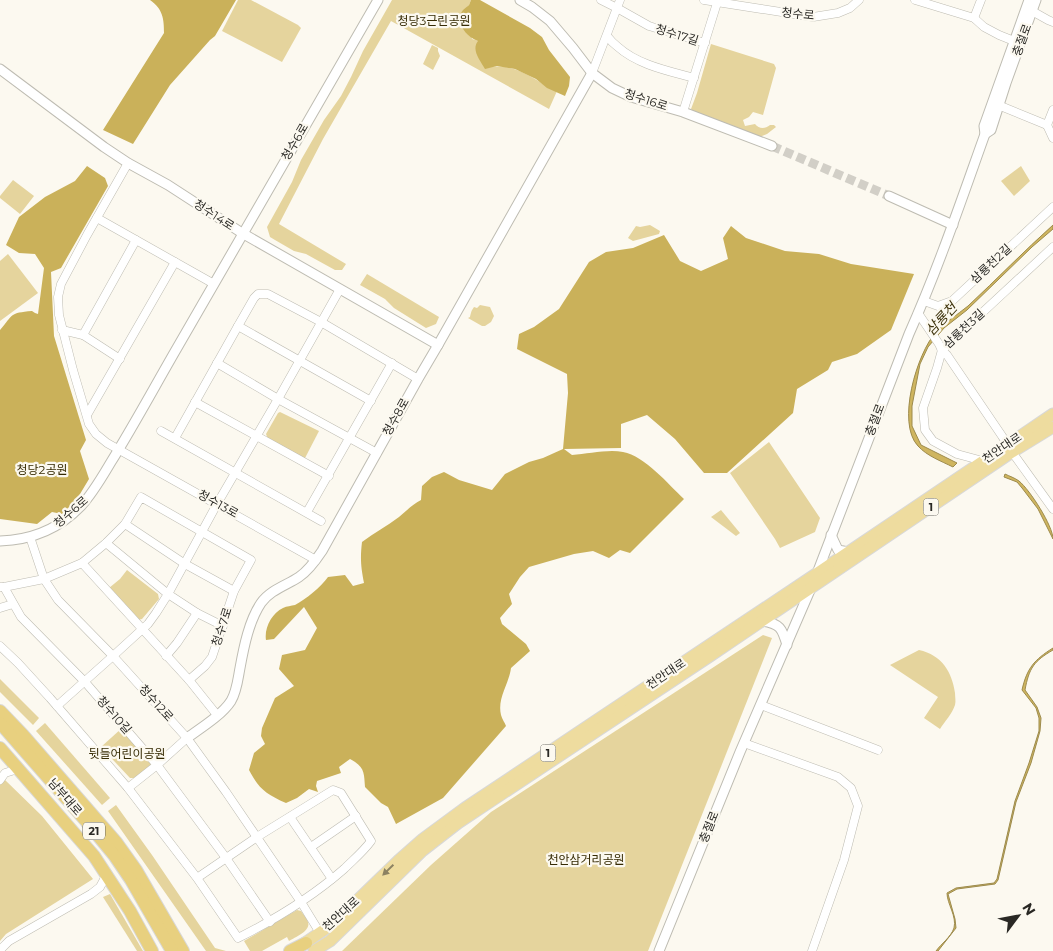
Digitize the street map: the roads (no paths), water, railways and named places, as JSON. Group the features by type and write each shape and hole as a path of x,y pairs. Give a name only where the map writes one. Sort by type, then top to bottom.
{"highway":[{"path":"0,711 116,842 136,870 184,951"},
{"name":"남부대로","path":"0,723 114,855 131,880 172,951"},
{"name":"남부대로","path":"0,735 108,859 124,884 155,951"},
{"path":"0,748 94,856 155,951"},
{"path":"290,951 310,947"}],"main road":[{"name":"천안대로","path":"294,951 330,941 422,851 458,823 763,621 1009,448 1053,414"},
{"name":"천안대로","path":"310,947 320,933 334,923 398,860 465,808 983,461 1053,427"}],"street":[{"name":"청수6로","path":"0,541 30,537 50,530 67,519 91,494 119,450 378,0"},
{"name":"청수16로","path":"520,0 532,6 550,21 592,74 612,88 632,97 683,112 772,146"},
{"name":"청수17길","path":"601,0 618,4 649,26 705,43 683,112"},
{"name":"청수로","path":"704,0 813,17 838,13 850,8 859,0"},
{"name":"충절로","path":"915,0 974,18 984,27 1014,41"},
{"path":"974,18 981,0"},
{"name":"충절로","path":"659,951 760,704 811,588 909,334 924,301 985,134 984,126 1029,0"},
{"name":"충절로","path":"985,134 991,130 998,105 1036,0"},
{"path":"705,43 717,3"},
{"path":"592,74 618,4"},
{"path":"1032,11 1053,22"},
{"path":"606,36 618,48 646,64 694,78"},
{"name":"청수14로","path":"0,69 128,163 168,185 242,234 438,345"},
{"name":"청수8로","path":"187,738 217,715 231,700 236,689 243,650 253,617 259,605 266,596 301,576 316,560 592,74"},
{"path":"998,105 1047,125 1053,138"},
{"path":"1047,125 1053,110"},
{"path":"119,450 106,443 89,424 88,415 62,330 58,297 60,284 128,163"},
{"path":"889,196 953,225"},
{"name":"삼룡천2길","path":"924,301 938,306 952,301 1053,206"},
{"path":"97,218 214,284"},
{"path":"83,335 136,240"},
{"name":"삼룡천3길","path":"983,461 957,454 933,441 925,430 922,408 937,368 940,347 1053,247"},
{"path":"88,415 175,262"},
{"path":"57,706 114,656 156,613 340,289"},
{"path":"175,438 254,298 262,293 268,294 322,322 418,379"},
{"path":"918,313 1000,438 1053,509"},
{"path":"238,326 371,401"},
{"path":"62,330 83,335 120,360"},
{"path":"217,363 377,453"},
{"path":"307,512 392,363"},
{"path":"195,402 329,476"},
{"path":"161,431 321,521"},
{"name":"청수13로","path":"119,450 316,560"},
{"path":"44,579 82,563 106,543 125,524 141,497 203,532"},
{"name":"청수7로","path":"125,524 184,564 234,591"},
{"name":"청수7로","path":"189,680 212,657 234,591 251,560 203,532"},
{"path":"831,535 838,550 848,552"},
{"name":"청수12로","path":"30,537 44,579 58,600 114,656 187,738 302,902 320,933"},
{"path":"106,543 168,594 197,613 223,626"},
{"path":"82,563 189,680 217,715"},
{"name":"청수10길","path":"44,579 2,587 21,617 85,682 157,765 226,858 270,922"},
{"path":"0,608 13,604"},
{"path":"166,656 197,613"},
{"path":"763,621 773,623 781,628 787,645"},
{"path":"0,646 57,706 128,788 197,878 238,938 270,922 302,902 332,879 360,854 371,841 341,793 333,790 257,837 197,878"},
{"path":"760,704 878,750"},
{"path":"128,788 187,738"},
{"path":"744,743 838,777 852,788 858,806 844,860 812,951"},
{"path":"0,780 3,770 18,769"},
{"path":"311,847 356,816"},
{"path":"290,817 332,879"},
{"path":"0,950 9,941 91,894 100,887 106,876"}],"tunnel":[{"path":"772,146 889,196"}],"park label":[{"name":"청당3근린공원","path":"434,21"},
{"name":"청당2공원","path":"42,470"},
{"name":"뒷들어린이공원","path":"127,754"},
{"name":"천안삼거리공원","path":"586,860"}],"water label":[{"name":"삼룡천","path":"941,319"}]}
